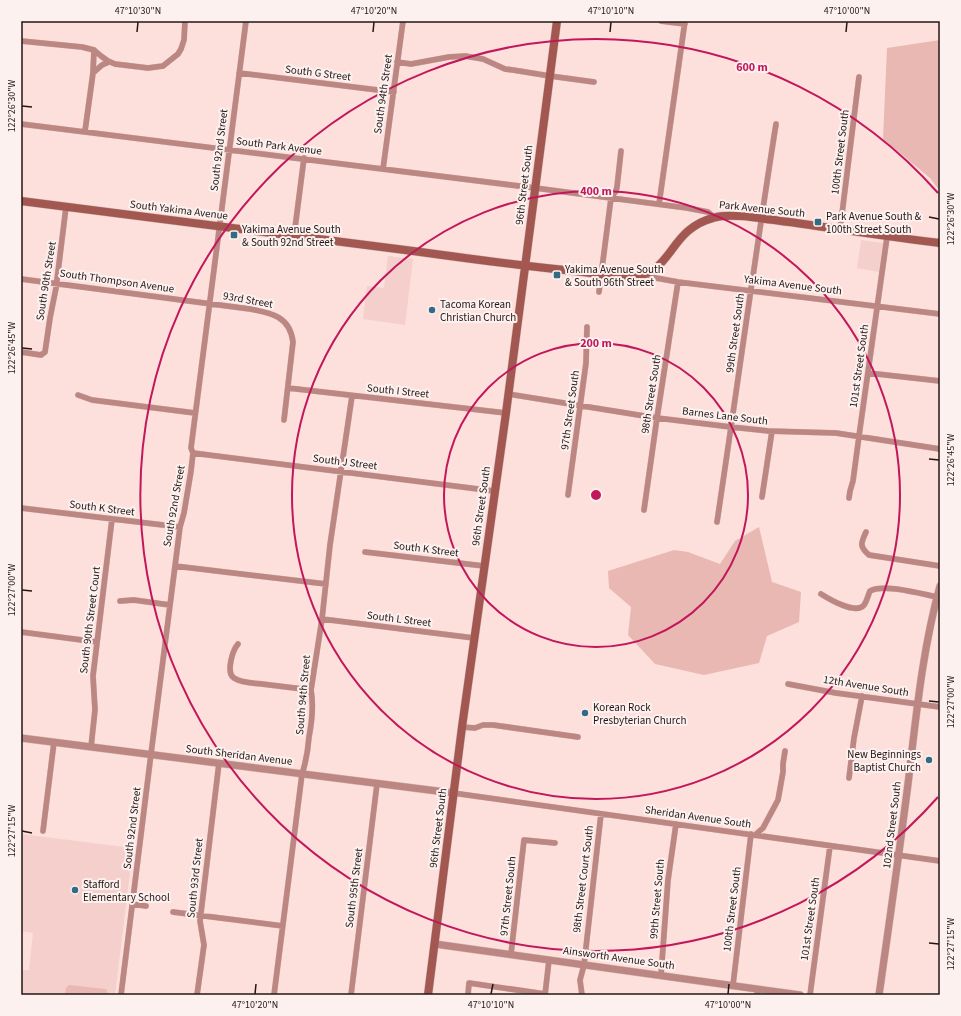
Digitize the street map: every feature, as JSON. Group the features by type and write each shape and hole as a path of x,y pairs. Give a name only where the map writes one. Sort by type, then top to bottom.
{"main road":[{"name":"96th Street South","path":"428,995 462,728 506,413 557,21"},
{"name":"South Yakima Avenue","path":"21,201 525,266"},
{"name":"Park Avenue South","path":"714,217 727,215 761,218 887,237 940,243"},
{"name":"Yakima Avenue South","path":"525,266 630,276 644,274 660,265 688,231 714,217"}],"street":[{"path":"21,41 82,47 94,50 109,62 115,64 154,68 163,66 178,54 184,40 185,21"},
{"name":"South 92nd Street","path":"121,995 180,527 184,513 191,471 193,453 191,448 195,413 246,21"},
{"name":"South 94th Street","path":"383,169 403,21"},
{"path":"659,204 685,23 661,21"},
{"path":"85,132 93,73 94,50"},
{"path":"397,62 411,64 449,57 470,56 483,58 505,69 594,82"},
{"path":"93,73 102,65 109,62"},
{"name":"South G Street","path":"239,73 394,92"},
{"name":"100th Street South","path":"840,230 859,77"},
{"name":"South Park Avenue","path":"21,124 304,158 535,188"},
{"name":"99th Street South","path":"717,522 776,124"},
{"path":"599,292 611,198 617,187 621,151"},
{"path":"294,236 304,158"},
{"name":"Park Avenue South","path":"535,188 704,211 712,214 714,217"},
{"name":"South 90th Street","path":"21,352 41,355 45,352 57,283 66,207"},
{"name":"101st Street South","path":"849,498 853,481 887,237"},
{"name":"Yakima Avenue South","path":"644,274 678,282 751,292 940,314"},
{"name":"South Thompson Avenue","path":"21,279 210,304"},
{"name":"98th Street South","path":"644,510 678,282"},
{"name":"93rd Street","path":"210,304 266,312 273,314 282,320 290,329 293,336 288,388"},
{"name":"97th Street South","path":"568,495 586,363 587,327"},
{"path":"868,372 940,381"},
{"path":"284,420 288,388"},
{"name":"South I Street","path":"288,388 506,413"},
{"name":"Barnes Lane South","path":"508,394 657,418 772,431 827,432 940,449"},
{"path":"78,396 92,400 195,413"},
{"name":"South 94th Street","path":"274,995 302,774 306,762 312,720 313,700 311,690 352,396"},
{"path":"762,496 772,431"},
{"name":"South J Street","path":"193,453 494,491"},
{"name":"South K Street","path":"21,508 180,527"},
{"name":"South 90th Street Court","path":"91,747 95,710 92,676 112,519"},
{"path":"866,532 862,544 863,550 869,555 940,566"},
{"name":"South K Street","path":"365,552 484,566"},
{"path":"175,566 326,584"},
{"name":"102nd Street South","path":"879,995 928,636 940,586"},
{"path":"821,594 838,604 856,608 861,608 864,606 870,591 877,588 891,588 938,595"},
{"path":"120,601 134,600 170,605"},
{"name":"South L Street","path":"322,619 474,638"},
{"path":"21,632 97,642"},
{"path":"238,644 234,649 230,670 233,678 236,680 311,690"},
{"name":"12th Avenue South","path":"788,684 940,707"},
{"path":"849,778 854,738 862,696"},
{"path":"462,728 475,728 483,725 578,737"},
{"name":"South Sheridan Avenue","path":"21,738 454,793"},
{"path":"43,831 54,742"},
{"path":"753,835 763,828 778,800 784,772 783,764 785,751"},
{"name":"South 93rd Street","path":"197,995 204,945 200,926 200,916 219,763"},
{"name":"South 95th Street","path":"351,995 377,784"},
{"name":"Sheridan Avenue South","path":"454,793 940,861"},
{"name":"98th Street Court South","path":"582,995 580,980 584,964 601,814"},
{"name":"99th Street South","path":"661,975 668,880 676,824"},
{"name":"100th Street South","path":"733,985 753,835"},
{"name":"97th Street South","path":"511,954 524,840 555,843"},
{"name":"101st Street South","path":"810,995 830,846"},
{"path":"132,904 146,906"},
{"path":"173,912 283,926"},
{"name":"Ainsworth Avenue South","path":"434,944 733,985 758,992 800,995"},
{"path":"468,995 469,984 545,995 550,960"}],"shaded area":[{"path":"940,40 940,191 930,178 883,139 887,48"},
{"path":"861,240 883,243 879,272 857,268"},
{"path":"388,256 413,259 405,325 363,319 367,286 384,288"},
{"path":"759,527 772,582 801,592 799,622 767,636 759,663 704,675 655,664 628,635 631,607 609,588 608,571 674,550 688,552 720,564 735,541"},
{"name":"Stafford Elementary School","path":"21,834 133,848 115,995 21,995 21,970 29,970 33,933 21,931"},
{"path":"69,985 105,989 107,990 108,995 65,995 66,988"}],"place":[{"name":"Park Avenue South & 100th Street South","path":"818,222"},
{"name":"Yakima Avenue South & South 92nd Street","path":"234,235"},
{"name":"Yakima Avenue South & South 96th Street","path":"557,275"},
{"name":"Tacoma Korean Christian Church","path":"432,310"},
{"name":"Korean Rock Presbyterian Church","path":"585,713"},
{"name":"New Beginnings Baptist Church","path":"929,760"},
{"name":"Stafford Elementary School","path":"75,890"}]}
